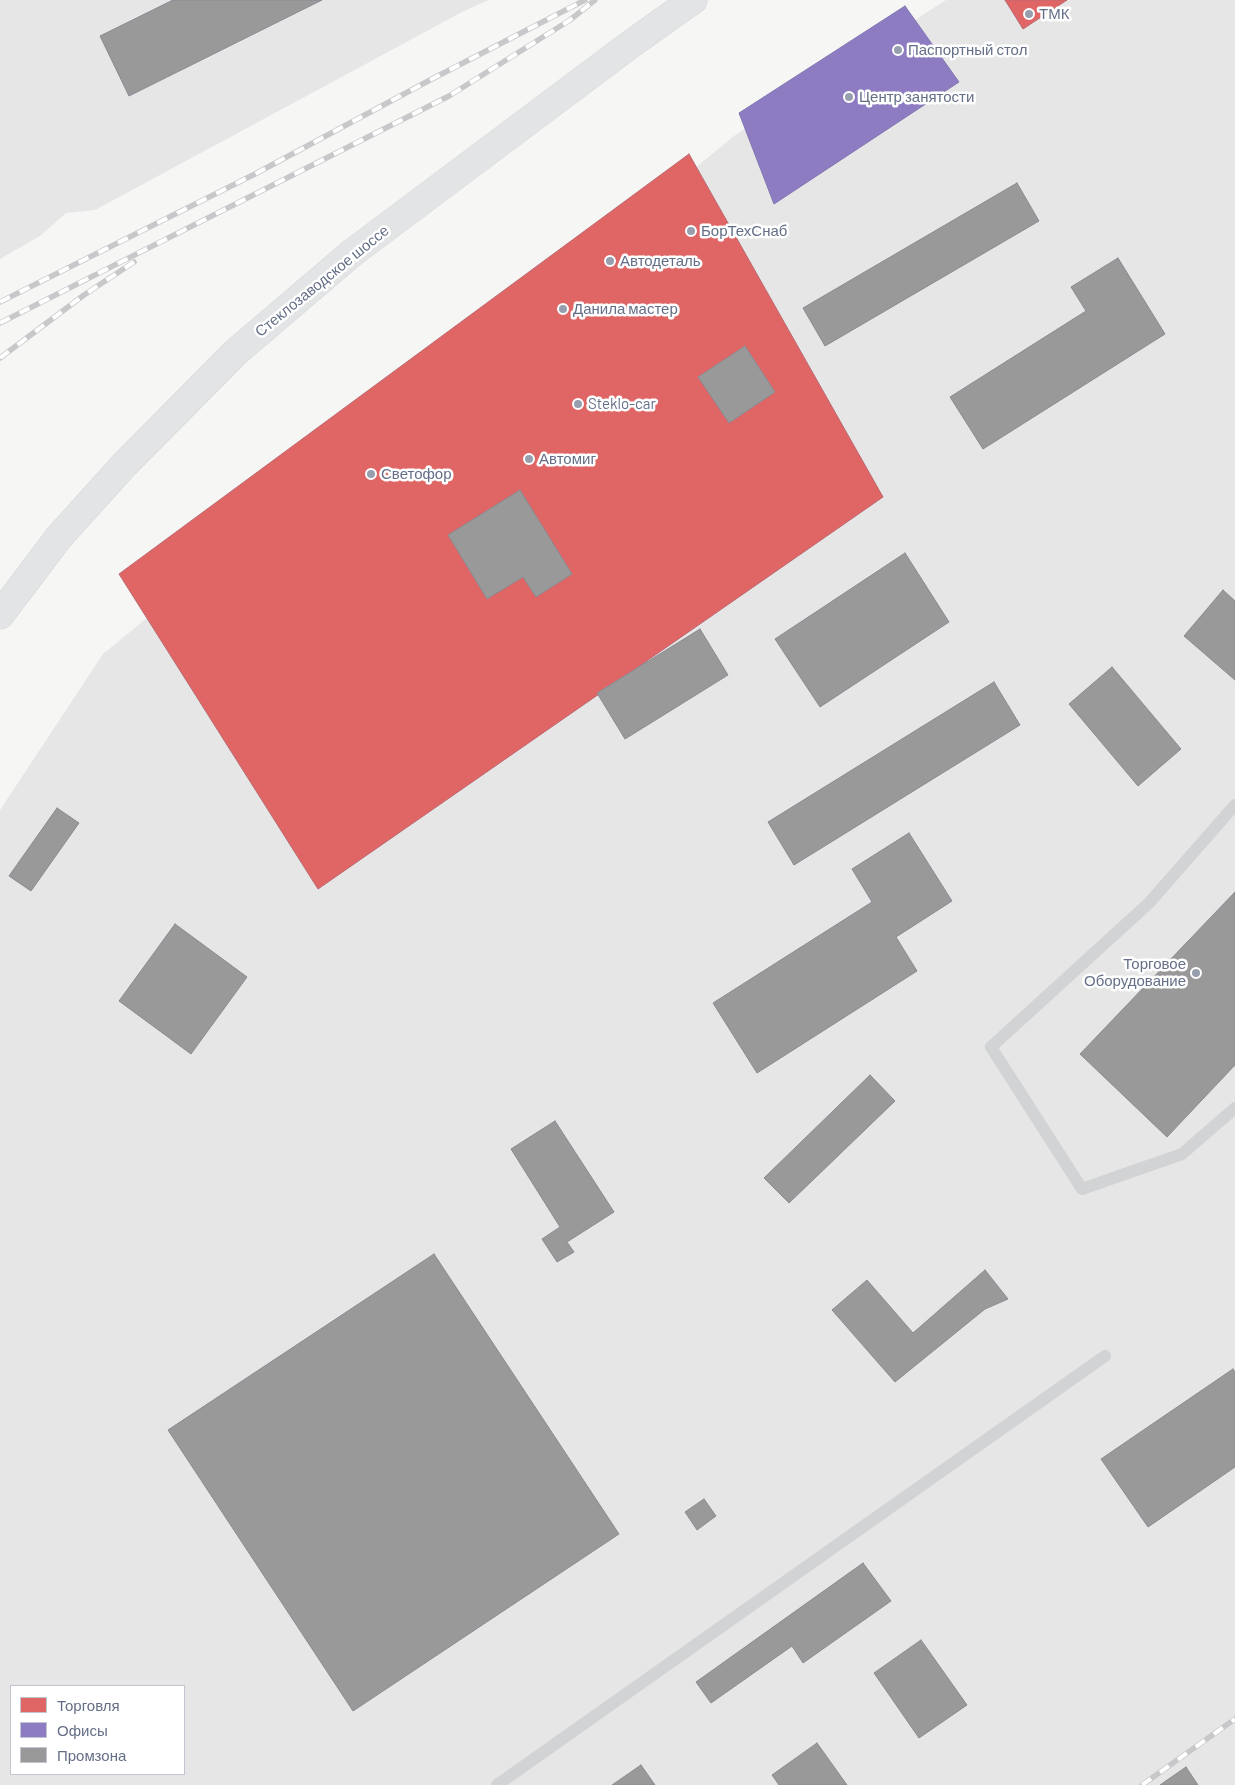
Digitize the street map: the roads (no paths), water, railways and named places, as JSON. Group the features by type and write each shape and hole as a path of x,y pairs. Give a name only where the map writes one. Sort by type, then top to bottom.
{"main road":[{"name":"Стеклозаводское шоссе","path":"0,614 59,537 124,465 236,352 352,253 631,44 693,0"}],"lane":[{"path":"1235,805 1149,903 991,1047 1082,1189 1182,1154 1235,1108"},
{"path":"497,1785 1105,1356"}],"railway":[{"path":"0,302 255,174 430,80 585,0"},
{"path":"0,323 449,96 570,20 595,0"},
{"path":"0,358 84,295 134,262"},
{"path":"1142,1785 1235,1719"}],"place":[{"name":"ТМК","path":"1029,14"},
{"name":"Паспортный стол","path":"898,50"},
{"name":"Центр занятости","path":"849,97"},
{"name":"БорТехСнаб","path":"691,231"},
{"name":"Автодеталь","path":"610,261"},
{"name":"Данила мастер","path":"563,309"},
{"name":"Steklo-car","path":"578,404"},
{"name":"Автомиг","path":"529,459"},
{"name":"Светофор","path":"371,474"},
{"name":"Торговое Оборудование","path":"1196,973"}]}
